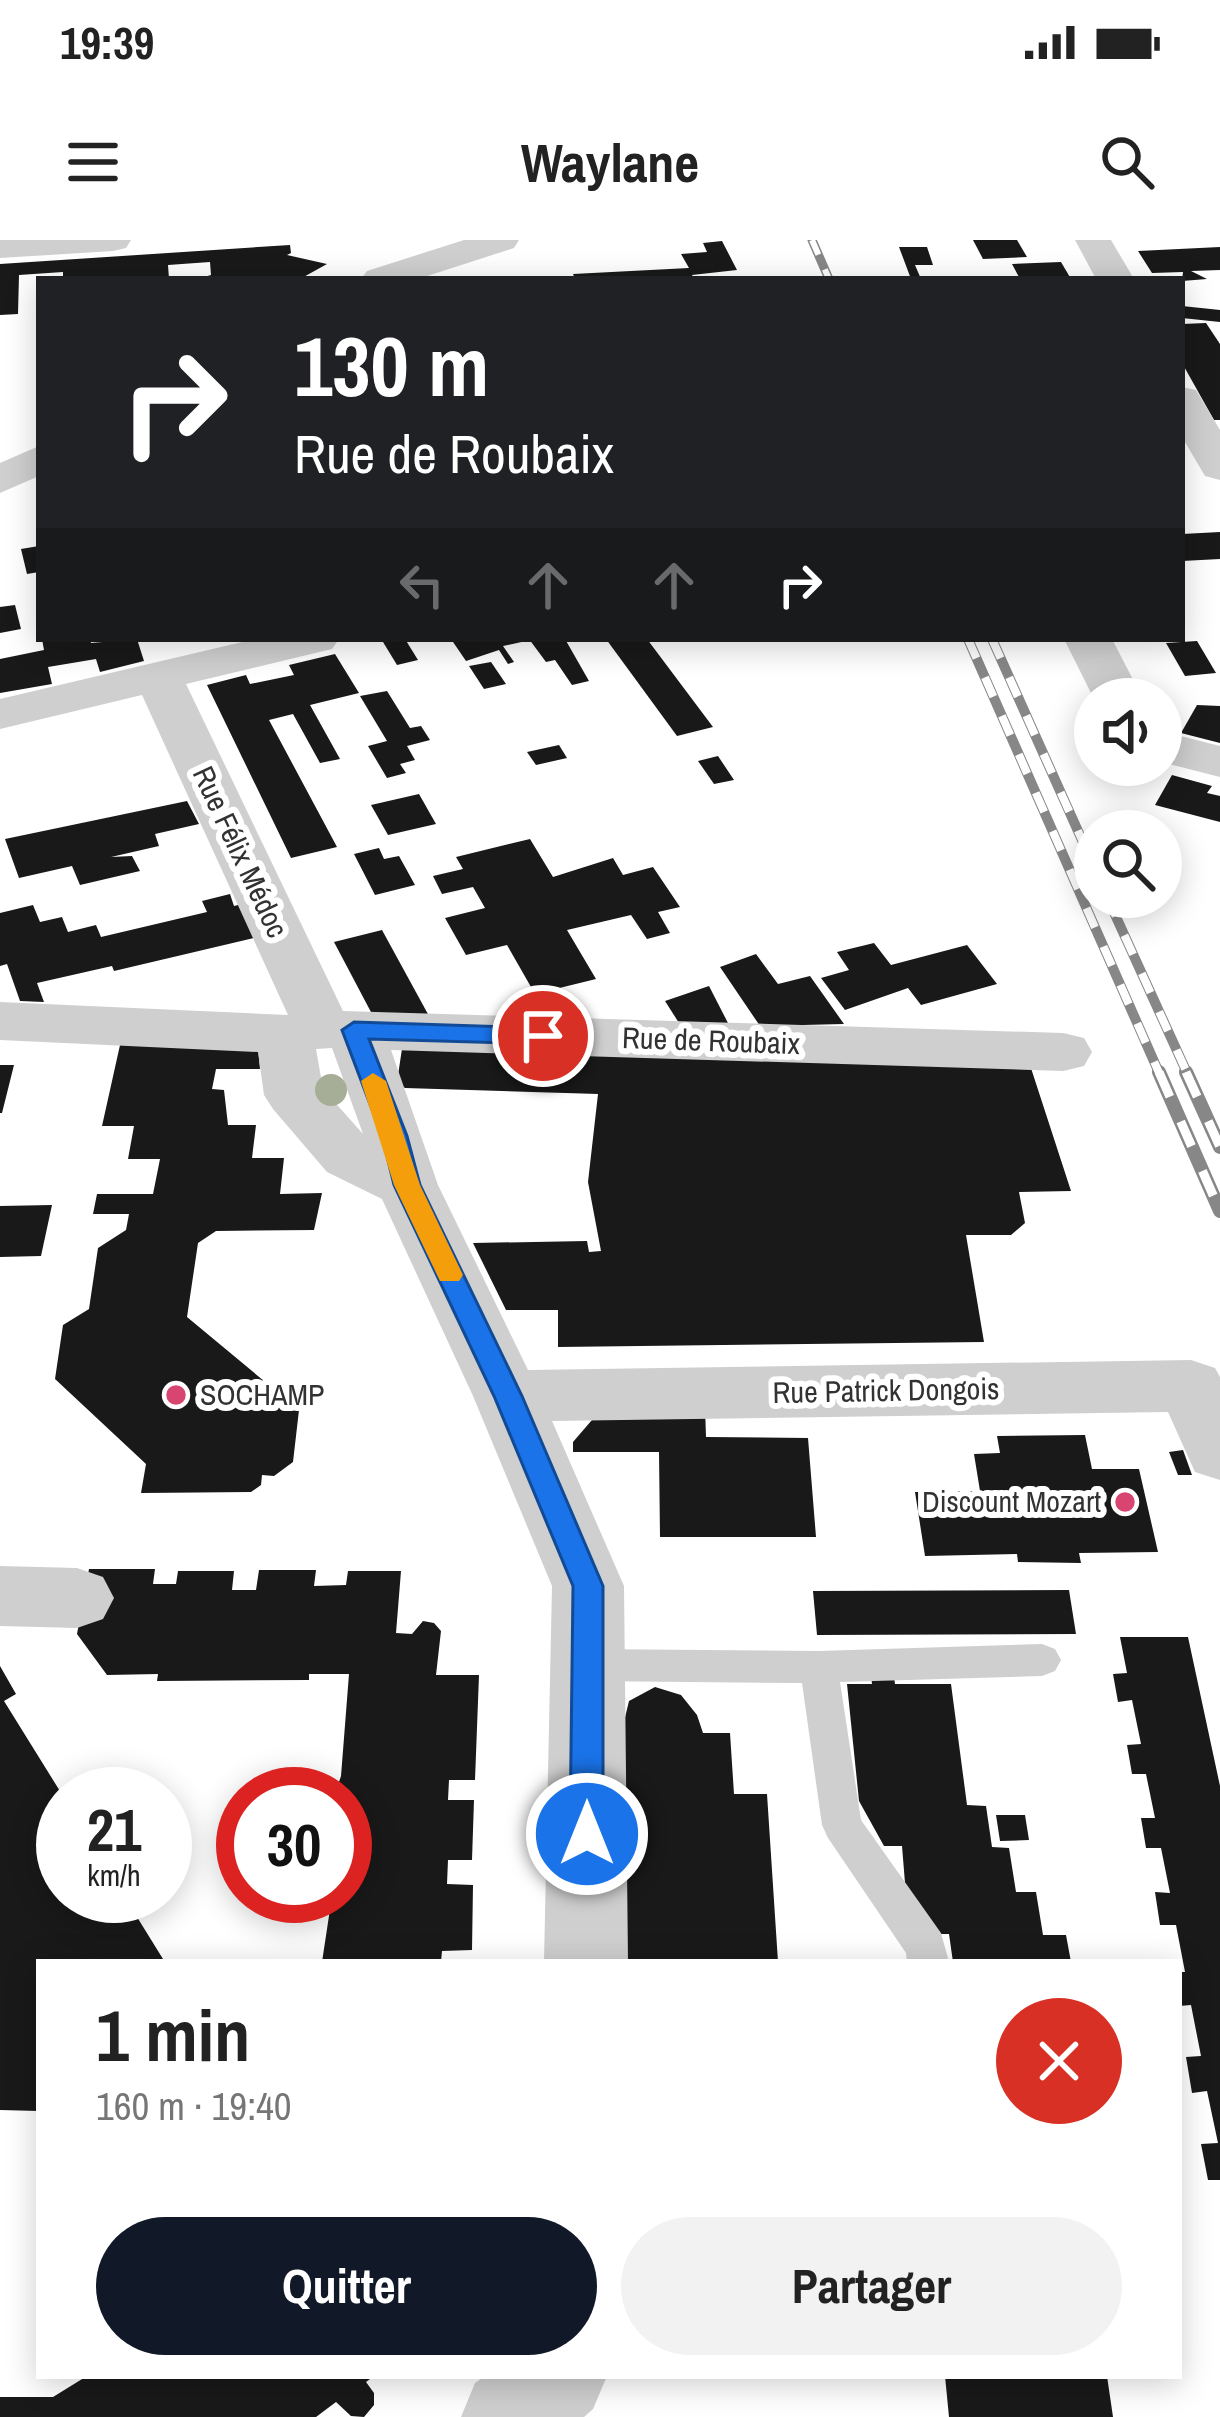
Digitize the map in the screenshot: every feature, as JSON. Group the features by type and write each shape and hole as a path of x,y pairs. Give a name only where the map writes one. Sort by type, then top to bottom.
{"street":[{"path":"0,247 113,240"},
{"path":"1093,240 1113,276"},
{"path":"388,276 484,242"},
{"path":"1185,407 1214,487"},
{"path":"0,480 36,461"},
{"path":"0,714 302,642"},
{"path":"1090,642 1108,678"},
{"name":"Rue Félix Médoc","path":"157,675 321,1031"},
{"path":"1182,752 1220,762"},
{"name":"Rue de Roubaix","path":"0,1021 1063,1052"},
{"path":"321,1031 294,1095 349,1157 407,1185"},
{"path":"321,1031 394,1136 407,1185 508,1396 588,1586 586,1959"},
{"name":"Rue Patrick Dongois","path":"508,1396 1191,1386 1220,1453"},
{"path":"0,1596 76,1598"},
{"path":"509,2417 556,2379"}],"lane":[{"path":"587,1665 819,1667 1042,1660"},
{"path":"819,1667 842,1825 926,1947 928,1959"}],"building":[{"path":"973,240 1017,240 1027,257 983,259"},
{"path":"722,241 737,270 692,276 573,274 689,268 681,254 707,252 703,243"},
{"path":"290,245 287,255 327,264 305,276 208,276 210,262 168,265 169,276 19,275 18,314 0,315 0,264"},
{"path":"899,247 927,247 933,265 915,265 920,276 910,276"},
{"path":"1220,247 1220,270 1191,271 1207,279 1185,281 1183,272 1152,273 1138,251"},
{"path":"1061,262 1069,276 1018,276 1012,264"},
{"path":"1185,306 1220,310 1220,322 1185,318"},
{"path":"1206,323 1220,344 1220,420 1214,420 1185,368 1185,324"},
{"path":"1220,532 1220,559 1185,561 1185,534"},
{"path":"36,546 36,572 27,574 21,549"},
{"path":"15,605 21,629 0,633 0,607"},
{"path":"1197,641 1216,673 1185,676 1166,643"},
{"path":"43,642 138,642 144,661 100,672 96,659 48,667 52,684 0,693 0,659 44,650"},
{"path":"383,642 407,642 418,660 397,665"},
{"path":"453,642 521,642 503,646 514,662 508,664 499,650 466,661"},
{"path":"531,642 567,642 589,681 572,685 555,660 546,662"},
{"path":"608,642 649,642 713,727 677,736"},
{"path":"335,654 359,693 310,705 340,759 320,763 293,714 269,720 337,847 291,858 207,685 246,675 250,684 294,675 289,665"},
{"path":"491,662 506,684 484,689 469,666"},
{"path":"387,691 410,728 421,726 430,740 407,746 415,760 400,764 406,773 387,778 368,746 387,741 360,696"},
{"path":"1197,705 1220,706 1220,743 1182,731"},
{"path":"559,745 567,758 536,765 527,752"},
{"path":"718,756 734,780 714,784 698,761"},
{"path":"1182,778 1212,786 1207,793 1220,796 1220,822 1182,810 1155,805 1166,786 1182,786"},
{"path":"419,794 436,824 388,835 371,805"},
{"path":"187,801 199,824 155,834 159,846 111,857 132,856 140,871 80,885 72,866 19,878 5,839"},
{"path":"530,839 553,877 613,858 623,875 653,867 680,907 658,912 670,933 647,939 631,915 567,930 596,979 535,994 507,945 466,955 445,918 485,908 473,887 442,894 433,876 463,869 456,857"},
{"path":"379,848 384,859 399,856 415,885 375,895 354,854"},
{"path":"230,894 234,906 242,904 258,937 114,971 112,966 37,983 44,1002 20,1001 7,964 0,966 0,913 33,905 40,922 62,917 68,932 96,925 101,937 207,912 202,901"},
{"path":"382,930 429,1016 372,1014 334,942"},
{"path":"874,943 891,965 967,945 997,984 921,1005 908,988 845,1010 821,978 849,970 837,952"},
{"path":"756,954 778,984 810,976 844,1024 760,1026 720,967"},
{"path":"709,986 729,1025 679,1023 665,1001"},
{"path":"122,1036 258,1047 260,1069 216,1069 212,1089 224,1090 228,1125 256,1125 252,1158 284,1158 280,1194 322,1193 314,1230 216,1231 198,1243 187,1317 299,1410 293,1462 274,1476 262,1475 261,1485 251,1492 141,1493 146,1464 55,1379 63,1325 89,1309 98,1248 126,1230 129,1214 93,1214 97,1194 153,1194 160,1159 128,1159 134,1126 102,1126"},
{"path":"403,1042 1029,1062 1071,1191 1019,1192 1025,1223 1011,1235 966,1235 984,1342 558,1347 558,1310 506,1310 473,1243 587,1241 589,1252 601,1251 588,1182 598,1094 405,1088 397,1082"},
{"path":"0,1065 14,1065 2,1113 0,1113"},
{"path":"52,1205 41,1256 0,1257 0,1206"},
{"path":"604,1406 705,1407 706,1437 808,1438 816,1537 660,1537 659,1452 573,1452 573,1442"},
{"path":"1085,1435 1092,1469 1139,1469 1158,1552 1079,1553 1081,1563 1018,1562 1017,1554 925,1556 915,1492 980,1491 974,1454 1000,1453 997,1436"},
{"path":"1183,1450 1192,1475 1178,1475 1169,1452"},
{"path":"89,1569 155,1569 153,1584 176,1584 178,1571 234,1571 232,1590 256,1590 259,1570 316,1570 314,1586 346,1585 348,1571 401,1571 396,1633 412,1634 423,1621 434,1623 441,1631 436,1675 479,1675 475,1780 449,1780 448,1800 474,1800 472,1860 448,1860 447,1884 473,1885 472,1950 442,1951 441,1959 322,1959 328,1923 372,1923 372,1767 342,1767 349,1674 309,1674 309,1680 157,1681 158,1674 107,1675 77,1634"},
{"path":"1069,1590 1076,1634 817,1635 813,1591"},
{"path":"1120,1637 1188,1637 1220,1786 1220,2180 1208,2180 1201,2144 1218,2143 1207,2091 1192,2093 1186,2057 1201,2056 1191,2005 1182,2006 1185,1972 1176,1925 1160,1925 1155,1892 1170,1893 1161,1848 1146,1848 1141,1818 1155,1818 1146,1774 1132,1774 1127,1745 1141,1744 1132,1700 1118,1702 1113,1674 1127,1673"},
{"path":"0,1666 16,1694 4,1701 45,1767 36,1767 36,1923 141,1923 163,1959 36,1959 36,2111 0,2110"},
{"path":"871,1676 894,1676 895,1684 951,1684 967,1805 986,1806 992,1847 1009,1848 1016,1892 1036,1892 1043,1935 1066,1935 1070,1959 953,1959 949,1934 932,1934 905,1883 902,1846 884,1846 859,1801 847,1684 872,1684"},
{"path":"655,1687 681,1695 697,1715 703,1733 730,1733 734,1794 767,1794 778,1959 625,1959 621,1734 629,1701"},
{"path":"996,1815 1025,1815 1029,1840 1000,1841"},
{"path":"82,2379 370,2379 366,2382 374,2393 374,2405 364,2417 351,2416 336,2402 316,2417 0,2417 0,2397 53,2397"},
{"path":"945,2379 1107,2379 1113,2417 949,2417"}],"railway":[{"path":"812,240 828,276"},
{"path":"969,642 1160,1075"},
{"path":"993,642 1074,822"},
{"path":"1117,918 1188,1075"},
{"path":"1159,1072 1220,1211"},
{"path":"1186,1072 1220,1147"}],"slow traffic":[{"path":"373,1081 407,1185 450,1275"}],"place":[{"name":"SOCHAMP","path":"176,1395"},
{"name":"Discount Mozart","path":"1125,1502"}],"route":[{"path":"543,1036 354,1030 407,1185 508,1396 588,1586 587,1834"}]}
